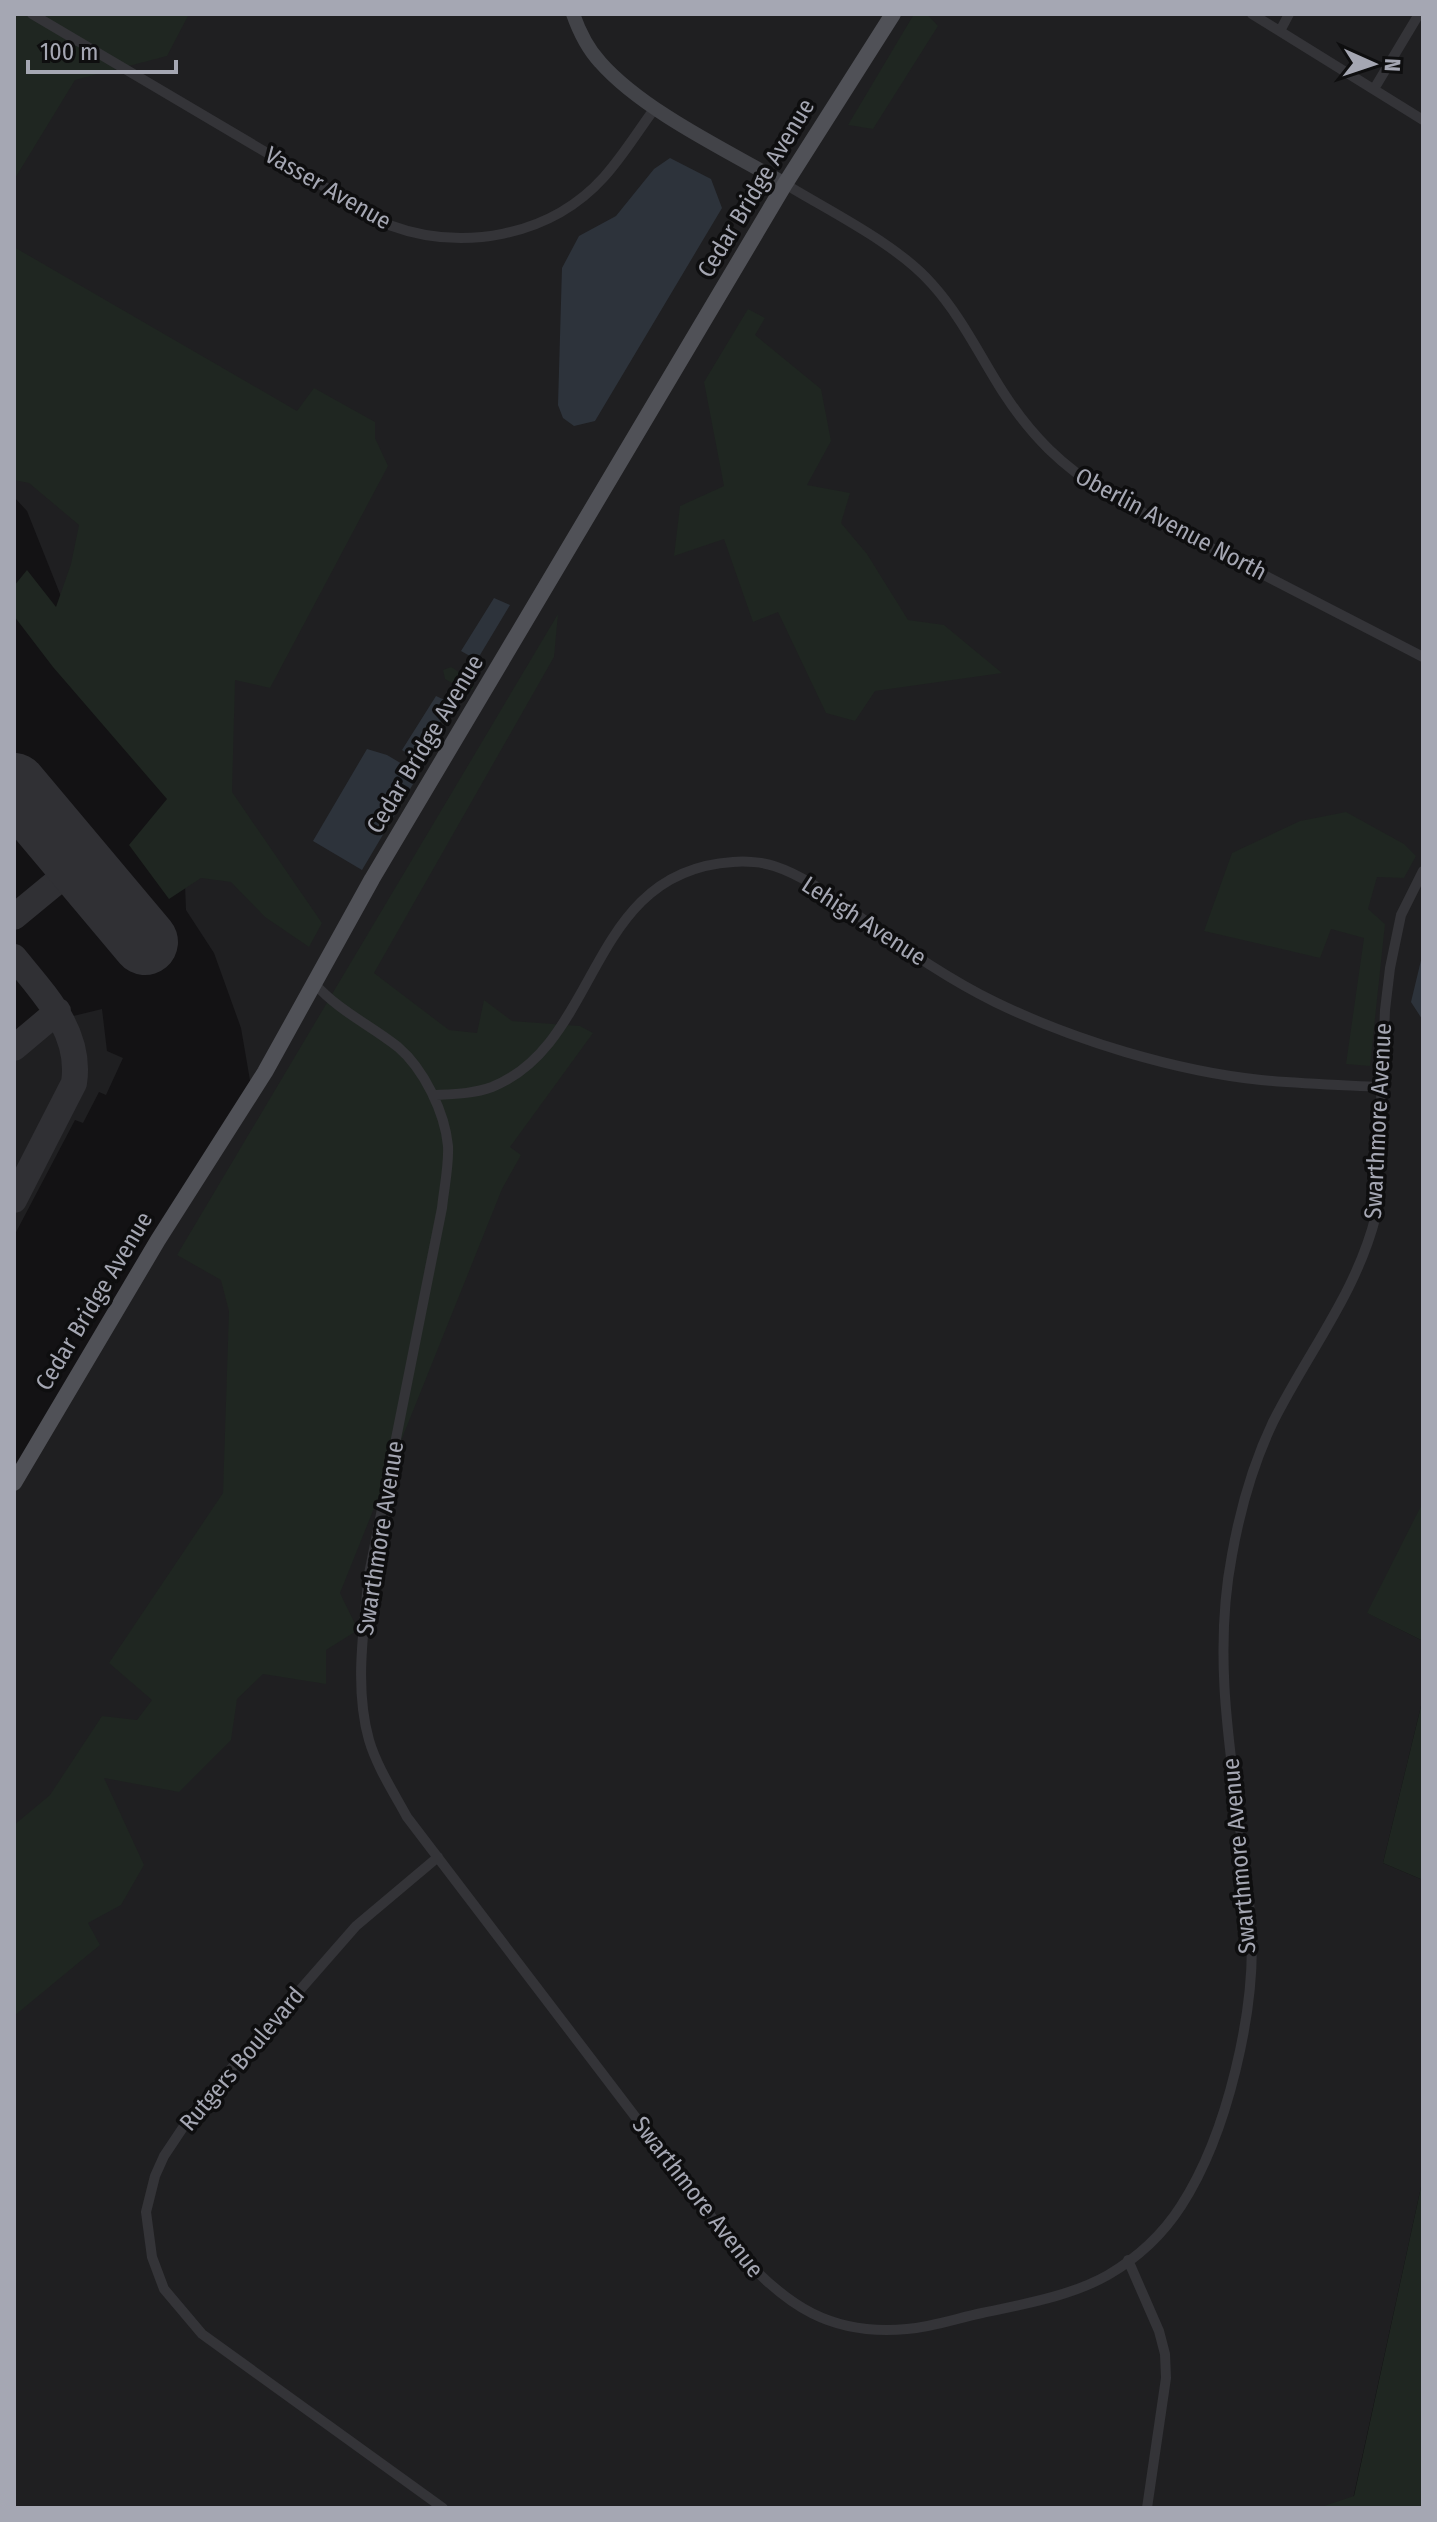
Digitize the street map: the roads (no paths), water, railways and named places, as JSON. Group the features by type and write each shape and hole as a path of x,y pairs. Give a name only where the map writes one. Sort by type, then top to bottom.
{"main road":[{"name":"Cedar Bridge Avenue","path":"14,1483 158,1240 265,1072 372,879 785,184 891,14"}],"street":[{"name":"Vasser Avenue","path":"32,14 389,225 430,237 476,239 528,228 552,217 603,178 655,108"},
{"path":"573,14 588,46 624,85 655,108 785,184"},
{"path":"1252,14 1423,120"},
{"path":"1280,31 1289,14"},
{"path":"1374,89 1419,14"},
{"name":"Oberlin Avenue North","path":"785,184 859,228 924,275 949,304 1026,425 1072,472 1107,494 1423,657"},
{"name":"Lehigh Avenue","path":"433,1095 470,1093 512,1077 546,1045 622,923 646,895 665,880 691,869 736,862 772,865 795,875 914,956 996,1003 1093,1041 1214,1073 1273,1081 1381,1087"},
{"name":"Swarthmore Avenue","path":"314,983 331,1002 400,1048 433,1095 448,1149 442,1208 369,1574 363,1658 364,1708 370,1740 407,1817 739,2253 768,2285 793,2305 853,2328 907,2329 1028,2304 1081,2287 1108,2274 1163,2231 1197,2178 1213,2142 1243,2035 1251,1928 1223,1683 1222,1640 1227,1580 1239,1514 1274,1420 1347,1294 1369,1243 1376,1215 1385,1010 1395,938 1401,915 1423,871"},
{"name":"Rutgers Boulevard","path":"438,1857 356,1926 194,2111 164,2156 155,2176 146,2212 152,2257 164,2289 202,2334 443,2508"},
{"path":"1128,2260 1159,2331 1165,2354 1166,2378 1147,2508"}]}
